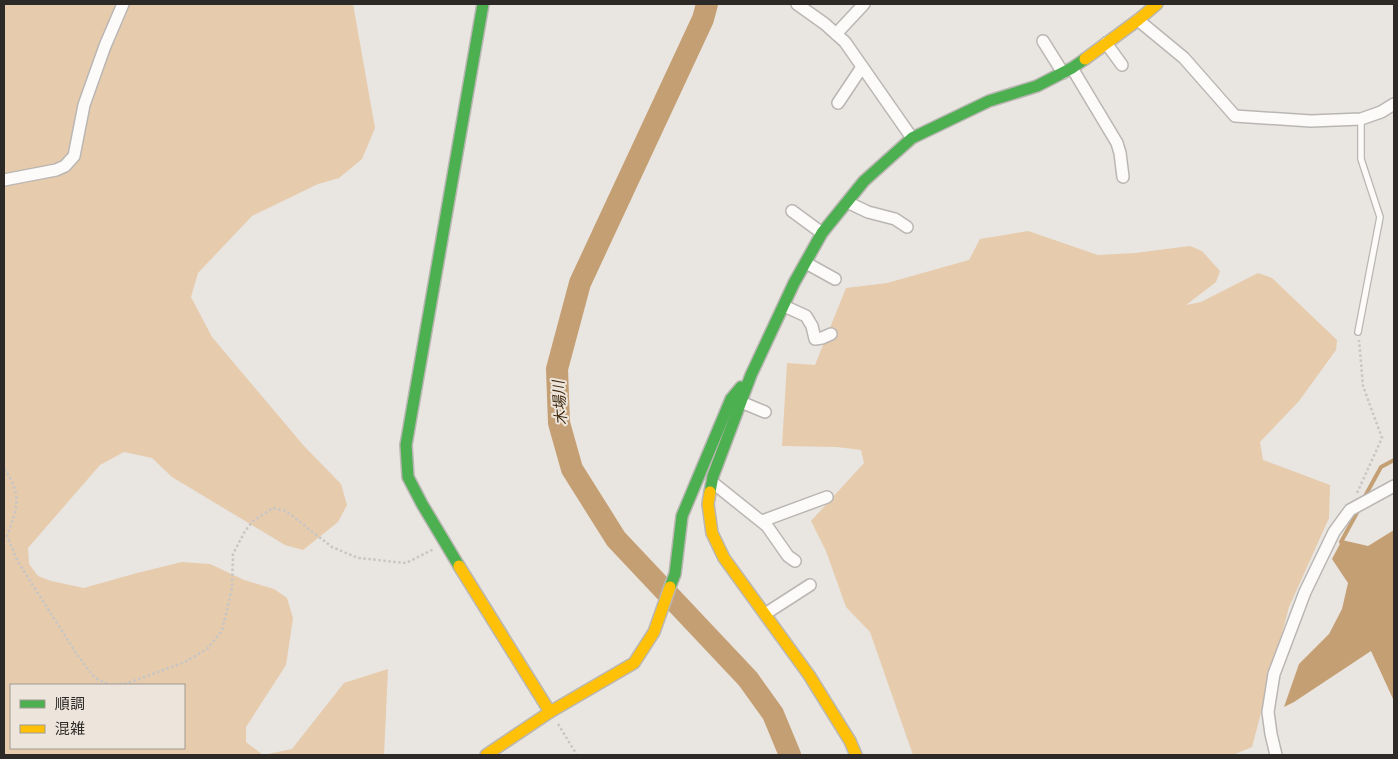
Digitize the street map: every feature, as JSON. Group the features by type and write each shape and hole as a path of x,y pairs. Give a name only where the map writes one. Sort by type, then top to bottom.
{"street":[{"path":"4,180 56,170 65,166 74,156 84,105 122,4"},
{"path":"483,4 406,445 408,477 445,544 550,712"},
{"path":"797,4 845,42 912,138"},
{"path":"836,34 864,4"},
{"path":"856,755 850,741 809,674 724,558 712,533 708,504 713,476 751,375 822,233 864,181 912,138 989,101 1037,86 1067,70 1138,20 1157,4"},
{"path":"1138,20 1184,58 1235,116 1311,121 1360,119 1381,112 1394,104"},
{"path":"1043,41 1067,70 1117,142 1123,177"},
{"path":"1106,43 1122,65"},
{"path":"838,103 862,67"},
{"path":"848,202 868,212 895,219 907,227"},
{"path":"792,211 822,233"},
{"path":"806,263 835,279"},
{"path":"784,306 806,316 812,326 815,339 831,334"},
{"path":"486,755 550,712 634,663 654,632 675,574 682,516 731,399 751,375"},
{"path":"741,402 765,412"},
{"path":"712,482 762,521 788,556 795,560"},
{"path":"1276,755 1268,712 1274,674 1306,592 1334,532 1350,510 1394,486"},
{"path":"762,521 827,497"},
{"path":"765,614 810,585"}],"lane":[{"path":"1358,332 1380,218 1361,159 1360,119"}],"path":[{"path":"1350,510 1382,438 1363,386 1358,332"},
{"path":"4,469 17,494 16,510 7,536 18,562 78,656 95,678 108,684"},
{"path":"121,684 185,662 207,649 222,631 232,588 234,554 253,521 273,508 286,512 332,547 358,558 406,563 445,544"},
{"path":"550,712 577,755"}],"shaded area":[{"path":"4,4 353,4 375,128 362,159 339,178 318,184 252,216 198,273 191,297 212,337 304,446 341,484 347,505 338,522 303,550 285,545 172,477 152,458 124,452 100,465 28,548 29,564 38,576 51,581 84,588 182,562 210,564 244,580 274,589 287,598 293,618 286,665 246,727 246,742 263,755 4,755"},
{"path":"1028,231 1098,255 1135,253 1190,246 1202,251 1220,271 1216,282 1186,305 1201,302 1258,273 1272,278 1337,340 1336,350 1299,401 1260,442 1263,460 1330,485 1329,518 1289,607 1252,747 1233,755 913,755 870,632 846,607 826,551 811,521 864,463 861,450 837,447 782,446 787,363 815,365 846,288 887,283 969,260 980,239"},
{"path":"1394,530 1394,701 1371,651 1284,707 1299,664 1329,634 1342,609 1348,583 1332,559 1342,540 1368,546"},
{"path":"388,669 384,755 263,755 292,749 344,683"}],"waterway":[{"name":"木場川","path":"707,4 703,19 580,283 557,369 559,423 572,469 616,539 748,679 773,714 790,755"},
{"path":"1364,498 1381,467 1394,460"},
{"path":"1341,542 1359,509"}],"traffic: fast":[{"path":"459,566 408,477 406,445 483,4"},
{"path":"710,492 713,476 751,375 794,283 822,233 864,181 912,138 989,101 1037,86 1085,59"},
{"path":"670,587 675,574 682,516 731,399 741,387"}],"traffic: slow":[{"path":"1085,59 1157,4"},
{"path":"710,492 708,504 712,533 724,558 809,675 850,741 856,755"},
{"path":"459,566 550,712"},
{"path":"486,755 550,712 634,663 654,632 670,587"}]}
